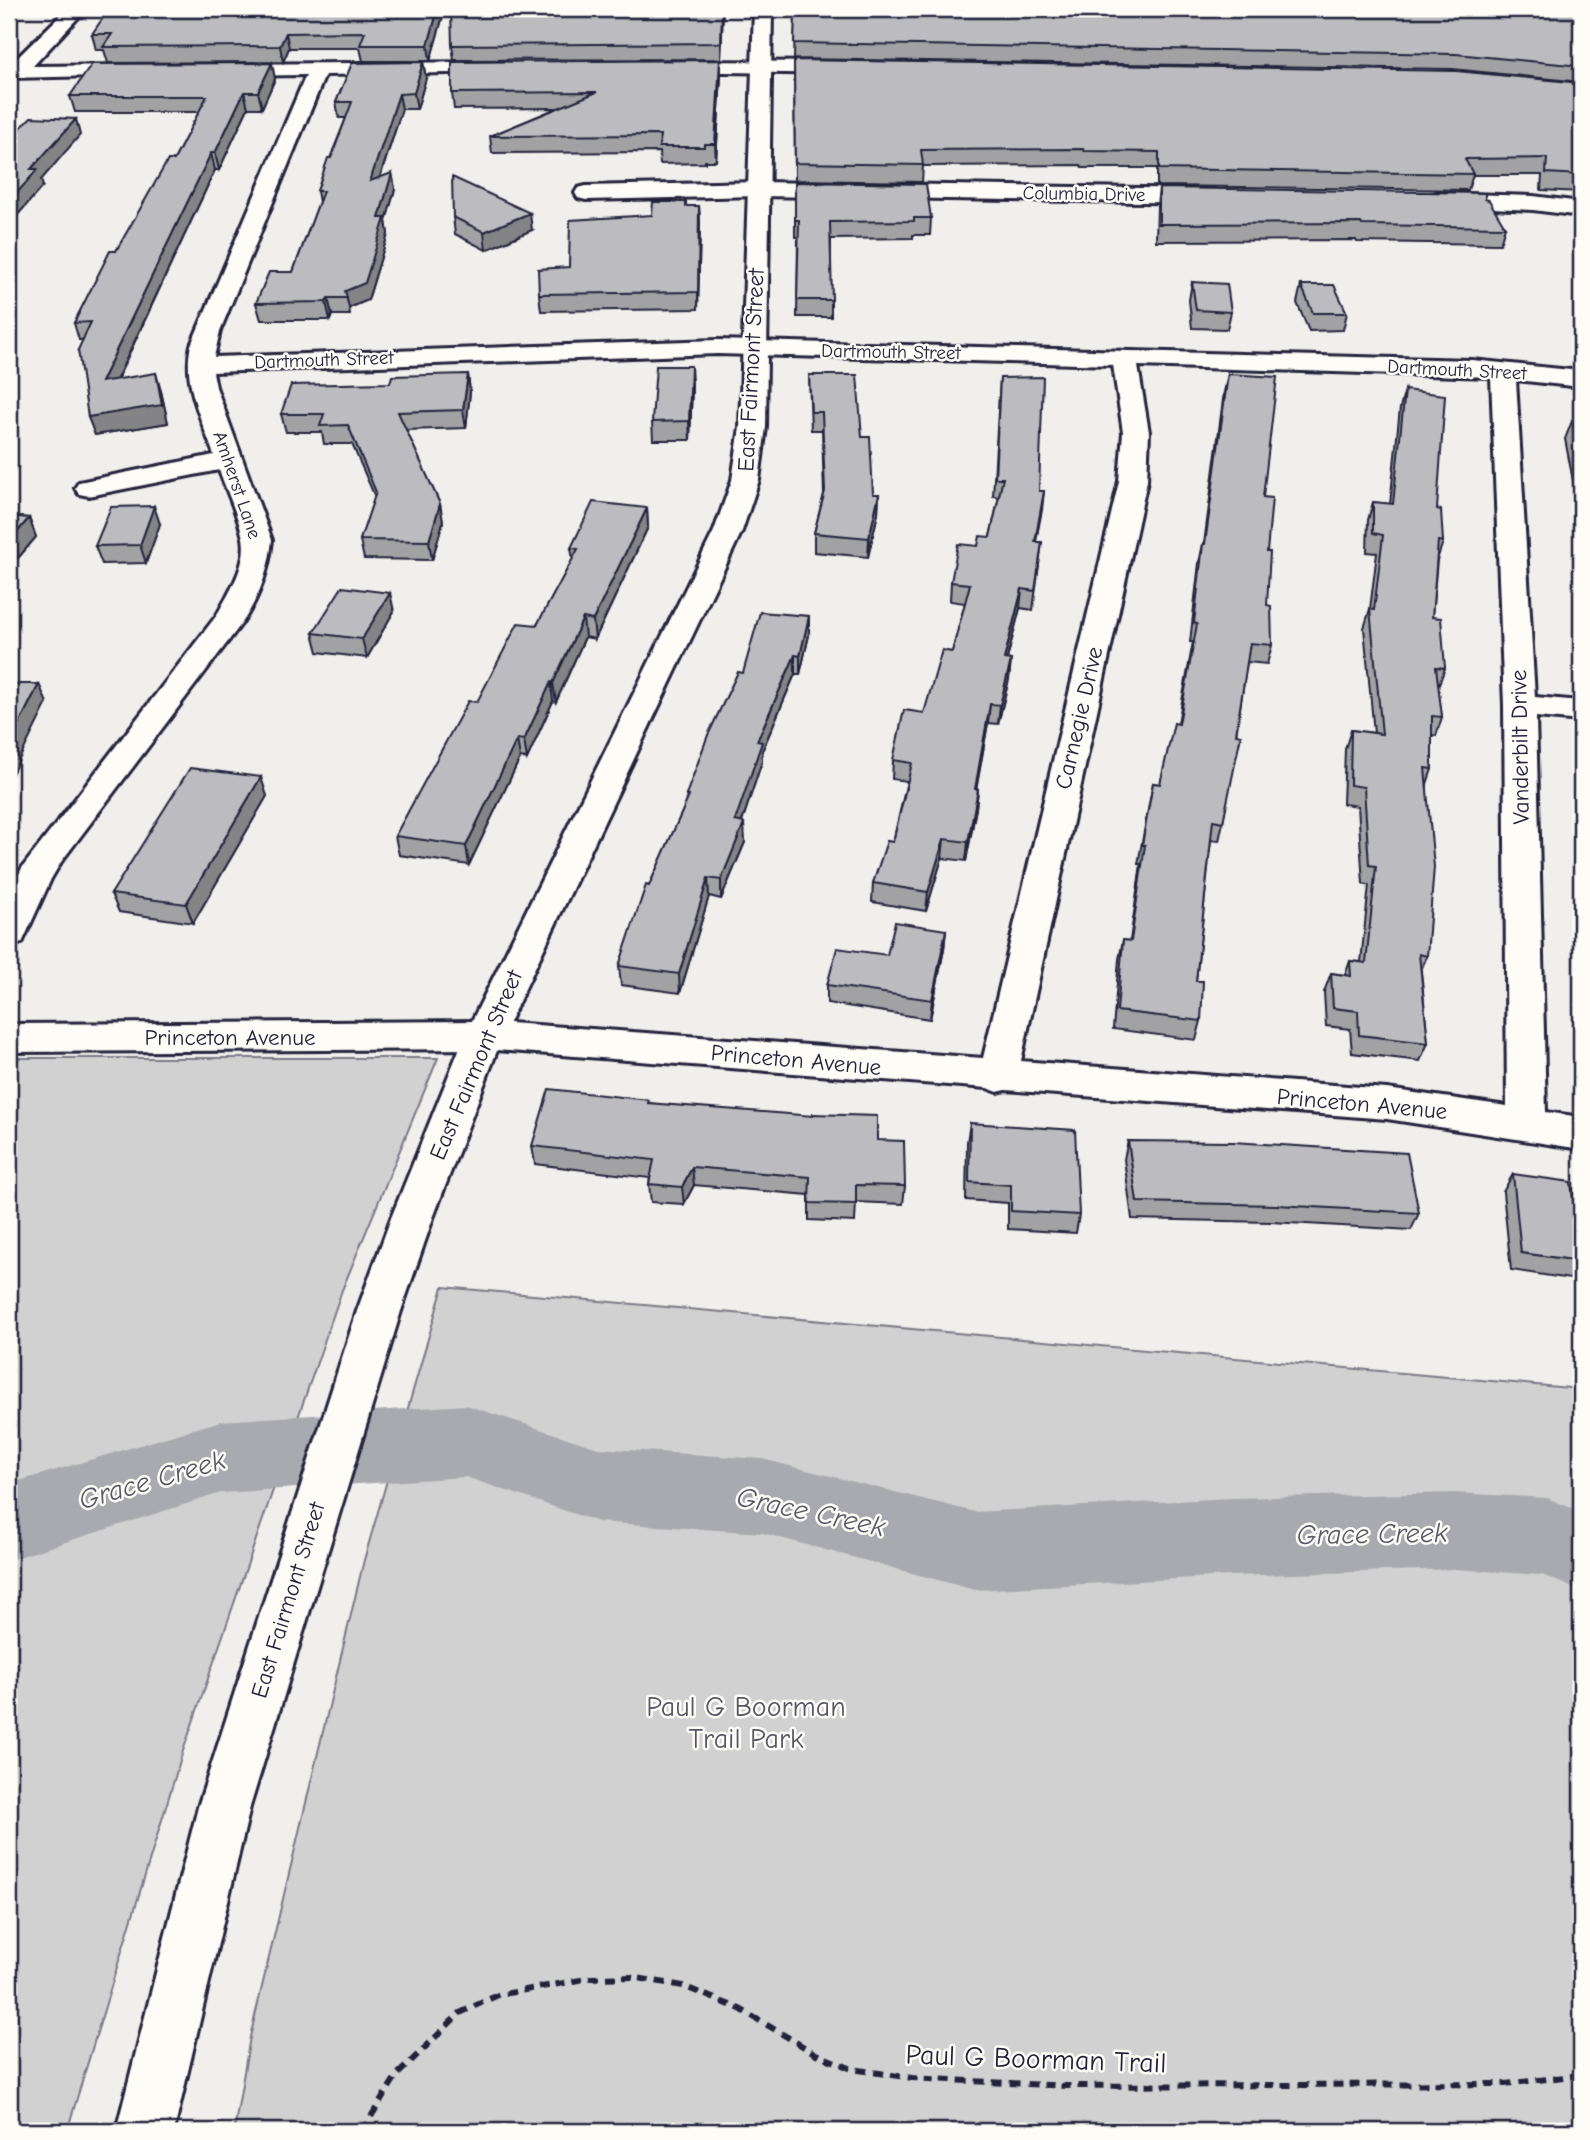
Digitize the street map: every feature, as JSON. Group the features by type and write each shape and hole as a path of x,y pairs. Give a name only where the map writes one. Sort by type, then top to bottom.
{"street":[{"path":"13,71 77,9"},
{"name":"East Fairmont Street","path":"145,2131 216,1833 379,1311 412,1218 484,1035 741,500 751,459 763,9"},
{"path":"650,67 871,68"},
{"path":"209,70 526,68"},
{"name":"Amherst Lane","path":"9,934 34,877 49,854 223,629 244,594 256,560 258,540 203,387 200,365 208,331 318,69"},
{"path":"13,71 154,71"},
{"name":"Columbia Drive","path":"586,193 758,189 1226,196"},
{"path":"1419,200 1504,201 1581,209"},
{"name":"Dartmouth Street","path":"200,365 703,347 1503,370 1581,379"},
{"name":"Carnegie Drive","path":"998,1077 1133,481 1136,432 1124,358"},
{"name":"Vanderbilt Drive","path":"1503,370 1520,705 1527,1125"},
{"path":"89,488 231,460"},
{"path":"1520,705 1581,711"},
{"name":"Princeton Avenue","path":"9,1038 484,1035 998,1077 1406,1106 1581,1133"}],"path":[{"name":"Paul G Boorman Trail","path":"362,2131 368,2117 397,2075 460,2014 498,1995 591,1978 632,1977 683,1986 740,2009 816,2054 852,2069 912,2078 1067,2087 1506,2084 1581,2075"}],"green space":[{"path":"9,1058 438,1058 342,1290 182,1754 67,2131 9,2131"},
{"name":"Paul G Boorman Trail Park","path":"443,1287 1581,1389 1581,2131 234,2131 250,2037 364,1560"}],"building":[{"path":"109,9 438,9 428,45 360,45 365,32 286,33 280,46 103,47 112,34 92,34"},
{"path":"451,9 722,9 721,43 452,45"},
{"path":"798,9 1581,9 1581,66 1456,54 794,43 795,16 799,16"},
{"path":"720,60 715,144 704,144 704,147 659,147 660,135 490,136 597,92 452,93 452,62"},
{"path":"794,60 1456,71 1581,83 1581,175 1546,173 1547,158 1465,159 1473,174 1159,169 1159,152 1083,149 921,150 923,165 795,163"},
{"path":"423,62 414,93 399,94 370,181 392,173 379,218 385,218 365,283 345,291 347,298 328,298 326,302 256,303 269,272 293,272 323,191 317,191 328,158 331,158 352,102 336,102 352,63"},
{"path":"272,63 258,92 244,92 215,153 211,153 101,382 156,373 162,405 88,417 78,350 91,322 74,323 110,251 116,251 168,160 174,160 207,96 70,96 92,64"},
{"path":"31,117 76,119 31,169 38,169 9,202 9,140"},
{"path":"452,177 530,213 484,232 453,217"},
{"path":"795,182 926,184 931,218 914,218 914,221 830,222 832,300 797,300 799,220 795,220"},
{"path":"1159,188 1485,193 1485,199 1489,200 1505,227 1361,223 1159,224"},
{"path":"653,202 686,202 686,206 699,206 698,292 539,294 538,269 569,267 570,220 652,215"},
{"path":"1192,282 1227,284 1231,312 1196,310"},
{"path":"1301,285 1334,285 1347,313 1313,313"},
{"path":"656,366 691,366 689,421 652,422"},
{"path":"468,374 463,410 398,412 440,504 429,541 360,540 376,492 348,425 320,426 324,414 281,414 291,385 390,383 392,376"},
{"path":"1228,374 1277,377 1263,497 1272,498 1267,552 1270,552 1267,605 1271,606 1272,645 1250,643 1236,734 1241,735 1223,822 1213,820 1196,981 1203,981 1201,1021 1117,1011 1123,940 1131,941 1145,845 1142,845 1153,783 1160,784 1174,723 1179,724 1197,624 1194,623 1203,544"},
{"path":"809,375 857,375 862,437 870,437 873,494 879,494 869,538 814,533 825,491 822,412 811,412"},
{"path":"1043,377 1039,491 1044,491 1035,542 1042,542 1035,591 1022,589 1004,659 1011,660 1000,705 990,704 968,842 944,839 928,892 873,883 887,841 893,842 912,763 893,760 904,710 924,713 942,650 952,652 970,584 951,582 958,544 978,546 980,536 990,537 1003,478 995,478 1000,378"},
{"path":"1405,390 1445,395 1437,509 1441,510 1443,542 1438,541 1432,617 1441,618 1445,668 1436,667 1442,717 1432,716 1432,769 1425,768 1434,867 1427,956 1419,954 1428,1043 1359,1035 1358,1011 1333,1008 1331,973 1351,976 1350,961 1366,963 1376,866 1369,865 1364,787 1350,785 1351,730 1382,734 1370,609 1374,610 1383,535 1373,533 1373,502 1393,504"},
{"path":"1572,421 1581,422 1581,466"},
{"path":"593,502 647,508 593,620 583,618 524,740 517,739 466,846 395,836 468,701 477,702 518,623 537,625 578,549 571,548"},
{"path":"154,506 140,545 95,546 111,507"},
{"path":"9,516 29,518 9,542"},
{"path":"342,587 390,593 362,639 313,633"},
{"path":"760,612 809,616 800,656 795,655 757,741 762,742 735,821 744,823 721,880 708,878 679,974 619,966 646,885 649,886 689,796 686,795 708,735 738,672 743,673"},
{"path":"9,684 39,684 9,744"},
{"path":"190,768 261,777 186,904 111,894"},
{"path":"895,922 946,930 932,1000 827,985 837,948 887,955"},
{"path":"549,1089 649,1100 648,1103 813,1116 877,1116 877,1140 904,1141 905,1186 856,1185 856,1204 809,1203 810,1177 692,1167 682,1187 649,1184 654,1160 532,1146"},
{"path":"970,1123 1075,1130 1079,1215 1011,1211 1011,1185 969,1182"},
{"path":"1128,1141 1233,1142 1407,1153 1419,1213 1277,1205 1137,1202"},
{"path":"1513,1174 1571,1182 1581,1261 1521,1253"}],"waterway":[{"name":"Grace Creek","path":"9,1522 221,1457 466,1441 598,1485 762,1496 975,1551 1230,1537 1455,1531 1547,1537 1581,1552"}]}
